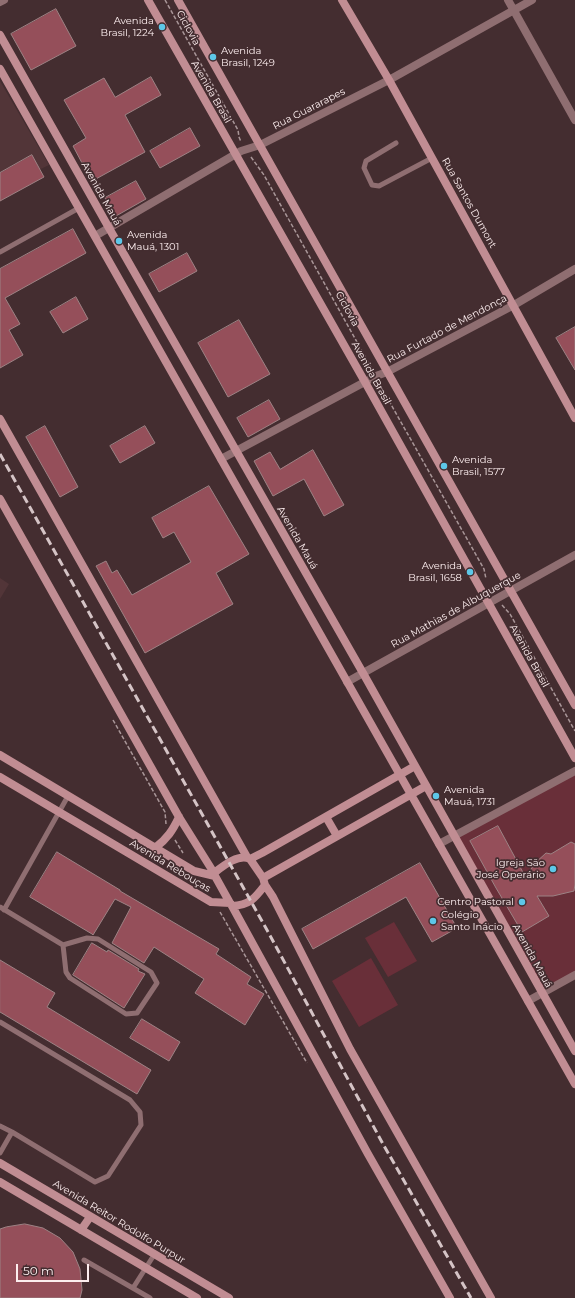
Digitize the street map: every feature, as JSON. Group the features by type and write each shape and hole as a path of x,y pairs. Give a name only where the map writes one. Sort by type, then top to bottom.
{"main road":[{"name":"Avenida Brasil","path":"148,0 365,382 575,758"},
{"name":"Avenida Brasil","path":"178,0 575,705"},
{"name":"Rua Santos Dumont","path":"342,0 432,158 575,418"},
{"name":"Avenida Mauá","path":"0,35 108,228 363,673 575,1051"},
{"path":"0,69 575,1084"},
{"path":"0,419 246,858 273,898 350,1049 491,1298"},
{"path":"0,499 179,818 216,873 368,1154 450,1298"},
{"name":"Avenida Rebouças","path":"0,755 194,871 216,873"},
{"path":"216,873 326,817 415,766"},
{"name":"Avenida Rebouças","path":"0,778 211,902 234,905"},
{"path":"234,905 246,904 255,898 263,884 337,836 426,786"},
{"path":"326,817 337,836"},
{"path":"155,848 171,833 179,818"},
{"name":"Avenida Reitor Rodolfo Purpur","path":"0,1164 229,1298"},
{"path":"0,1182 196,1298"},
{"path":"81,1230 90,1217"}],"street":[{"path":"0,2 4,0"},
{"path":"508,0 575,120"},
{"name":"Rua Guararapes","path":"95,236 245,149 260,146 388,80 532,0"},
{"name":"Rua Furtado de Mendonça","path":"221,459 376,376 387,372 514,306 575,269"},
{"name":"Rua Mathias de Albuquerque","path":"347,682 575,555"},
{"path":"439,844 575,771"},
{"path":"528,1001 575,975"}],"lane":[{"path":"396,143 366,161 364,168 372,185 379,186 432,158"},
{"path":"0,252 79,208"},
{"path":"63,945 66,972 70,978 126,1014 138,1013 157,983 151,972 98,938 87,938 63,945 2,909 68,796"},
{"path":"0,1022 130,1100 140,1112 141,1125 108,1176 95,1182 0,1126"},
{"path":"0,1153 12,1132"},
{"path":"133,1288 154,1255"},
{"path":"84,1260 150,1298"}],"path":[{"name":"Ciclovia","path":"165,0 238,130 239,137 245,149 264,175 484,568 486,580"},
{"path":"497,598 510,614 575,731"}],"shaded area":[{"path":"0,81 49,165 0,189"},
{"path":"0,578 9,584 0,599"},
{"path":"575,771 575,975 542,994 454,836"},
{"path":"394,922 417,961 388,977 365,938"},
{"path":"371,958 398,1005 359,1027 332,981"}],"building":[{"path":"56,9 76,46 31,70 11,34"},
{"path":"151,77 161,95 125,115 145,152 94,180 84,162 82,163 73,146 86,138 64,100 104,78 115,97"},
{"path":"190,128 200,146 160,168 150,151"},
{"path":"32,155 44,177 0,201 0,173"},
{"path":"136,181 146,199 116,216 105,198"},
{"path":"73,229 86,253 5,298 20,324 9,330 23,355 0,368 0,269"},
{"path":"187,253 197,271 159,292 149,274"},
{"path":"76,297 88,319 63,333 50,312"},
{"path":"239,320 270,374 228,397 198,343"},
{"path":"575,327 575,370 556,338"},
{"path":"269,400 280,419 248,437 237,418"},
{"path":"45,426 78,487 60,497 26,437"},
{"path":"145,426 155,443 120,463 110,446"},
{"path":"313,450 344,505 324,516 304,479 273,496 254,461 270,452 280,469"},
{"path":"209,486 249,554 216,573 233,604 145,653 96,566 106,561 112,573 117,570 132,595 191,562 174,532 163,538 152,518"},
{"path":"498,826 526,878 534,864 546,853 551,854 571,842 575,844 574,891 553,896 537,896 549,916 522,932 470,841"},
{"path":"57,852 219,949 216,954 251,977 247,984 264,994 245,1025 195,993 204,979 154,947 144,963 112,943 131,907 115,899 93,935 30,897"},
{"name":"Colégio Santo Inácio","path":"420,863 457,928 432,942 406,897 313,949 302,929"},
{"path":"92,943 107,952 108,950 139,969 138,971 145,974 124,1008 73,975"},
{"path":"0,960 55,993 47,1007 151,1070 137,1094 0,1012"},
{"path":"142,1019 180,1042 169,1061 130,1038"},
{"path":"25,1224 43,1228 60,1238 73,1252 80,1269 82,1290 80,1298 0,1298 0,1229"}],"railway":[{"path":"0,454 267,930 383,1144 471,1298"}],"place":[{"name":"Avenida Brasil, 1224","path":"162,27"},
{"name":"Avenida Brasil, 1249","path":"213,57"},
{"name":"Avenida Mauá, 1301","path":"119,241"},
{"name":"Avenida Brasil, 1577","path":"444,466"},
{"name":"Avenida Brasil, 1658","path":"470,572"},
{"name":"Avenida Mauá, 1731","path":"436,796"},
{"name":"Igreja São José Operário","path":"553,869"},
{"name":"Centro Pastoral","path":"522,902"},
{"name":"Colégio Santo Inácio","path":"433,921"}]}
